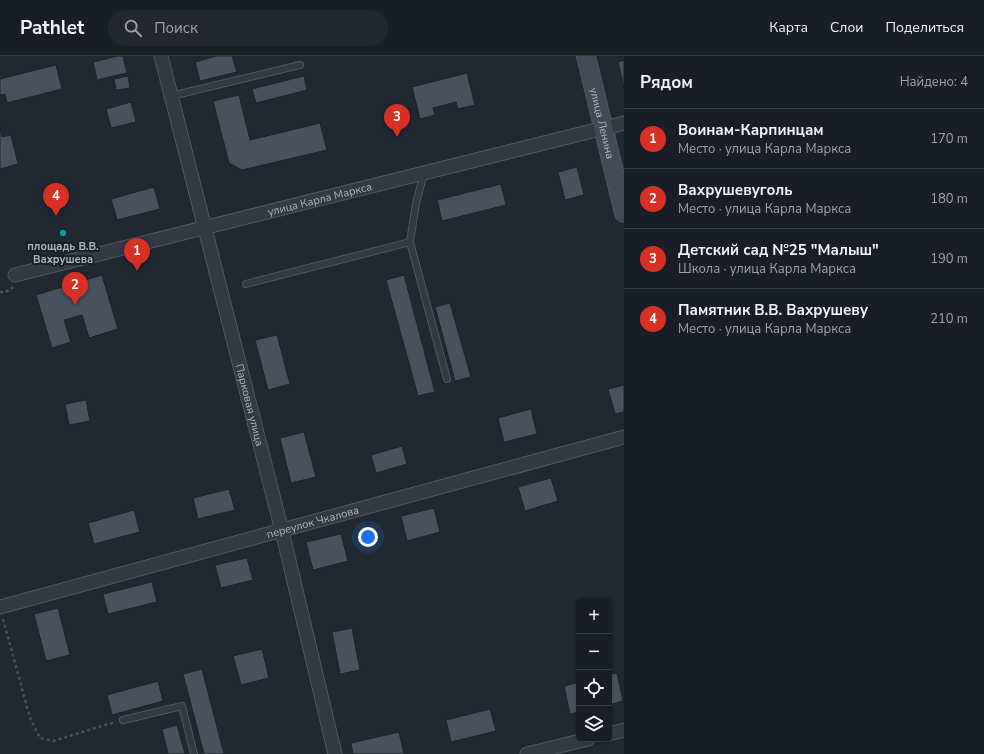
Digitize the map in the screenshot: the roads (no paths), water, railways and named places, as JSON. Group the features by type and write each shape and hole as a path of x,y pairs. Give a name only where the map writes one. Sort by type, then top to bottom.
{"street":[{"name":"Парковая улица","path":"161,56 282,531 335,754"},
{"name":"улица Ленина","path":"586,56 624,213"},
{"name":"улица Карла Маркса","path":"15,275 624,122"},
{"name":"переулок Чкалова","path":"0,608 624,437"},
{"path":"612,733 624,730"},
{"path":"527,754 576,742"}],"lane":[{"path":"171,96 300,65"},
{"path":"424,173 416,203 410,242 447,379"},
{"path":"246,284 410,242"},
{"path":"123,720 182,706 194,754"}],"place":[{"name":"Детский сад №25 \"Малыш\"","path":"397,137"},
{"name":"Памятник В.В. Вахрушеву","path":"56,216"},
{"name":"площадь В.В. Вахрушева","path":"63,233"},
{"name":"Воинам-Карпинцам","path":"137,271"},
{"name":"Вахрушевуголь","path":"75,305"}]}
